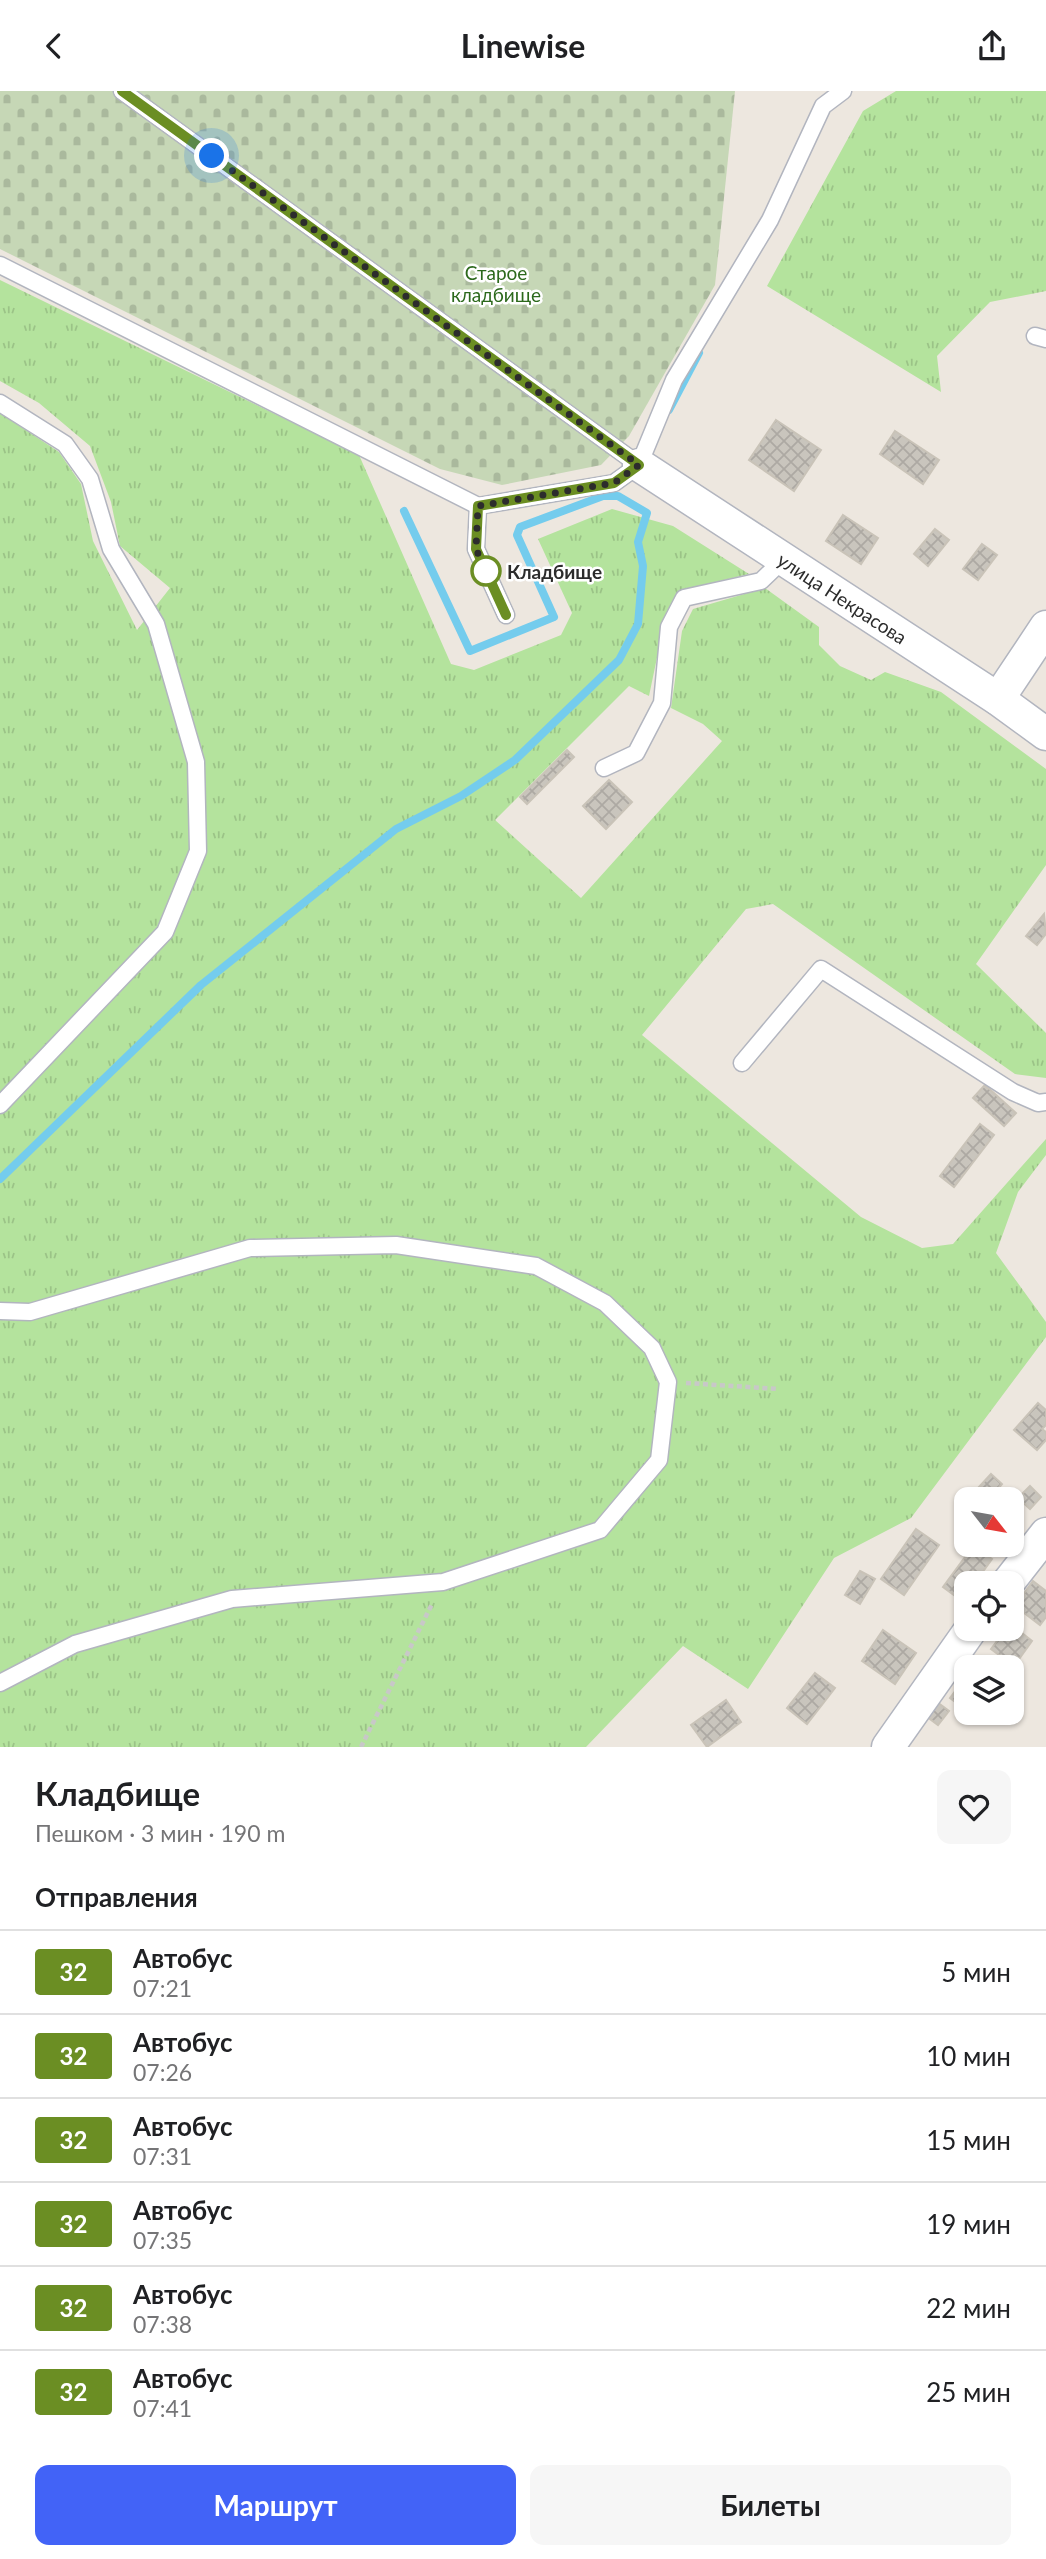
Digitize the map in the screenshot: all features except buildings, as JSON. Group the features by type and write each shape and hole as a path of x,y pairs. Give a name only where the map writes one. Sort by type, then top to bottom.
{"street":[{"name":"улица Некрасова","path":"639,465 998,699 1046,734"},
{"path":"998,699 1046,627"},
{"path":"1017,1571 1046,1534"},
{"path":"888,1747 963,1641"}],"lane":[{"path":"122,91 639,465"},
{"path":"0,265 478,506 614,483 639,465 674,380 770,221 823,106 843,91"},
{"path":"0,403 65,444 90,479 111,549 156,624 196,762 198,851 165,932 0,1105"},
{"path":"478,506 476,549 506,615"},
{"path":"604,768 636,753 662,703 669,627 684,598 761,581 783,560"},
{"path":"742,1063 821,969 1013,1092 1038,1103 1046,1102"},
{"path":"0,1311 30,1312 250,1248 396,1245 536,1266 605,1303 652,1348 668,1382 659,1460 600,1529 443,1582 232,1599 75,1644 0,1683"}],"path":[{"path":"668,1382 779,1389"},
{"path":"360,1747 443,1582"}],"green space":[{"name":"Старое кладбище","path":"0,91 735,91 715,285 629,436 601,465 502,485 440,469 0,249"},
{"path":"896,91 1046,91 1046,291 990,302 937,356 941,392 767,286 863,111"},
{"path":"0,280 359,455 451,664 474,670 561,635 572,613 538,539 612,509 673,526 749,574 678,591 664,624 649,696 629,686 495,820 581,898 722,741 703,724 671,708 682,631 693,609 765,588 819,627 819,645 840,666 871,680 885,672 941,692 1046,769 1046,865 976,964 1046,1033 1046,1078 1015,1074 773,904 746,909 642,1035 861,1217 922,1248 953,1244 1046,1139 1046,1155 1018,1192 996,1253 1046,1322 1046,1337 911,1518 834,1558 748,1689 683,1646 586,1747 0,1747 0,413 59,452 81,484 93,541 137,630 170,588 120,546 111,502 90,446 39,403 0,381"}],"waterway":[{"path":"669,410 699,353"},
{"path":"0,1179 201,985 396,829 461,796 515,760 619,660 638,624 643,566 638,542 647,513 618,496 603,496 520,527 517,535 554,617 470,651 404,511"}],"bus line":[{"name":"32","path":"122,91 639,465 614,483 478,506 476,549 506,615"}],"place":[{"name":"Кладбище","path":"486,571"}],"route":[{"path":"212,156 639,465 614,483 478,506 476,549 486,571"}]}
